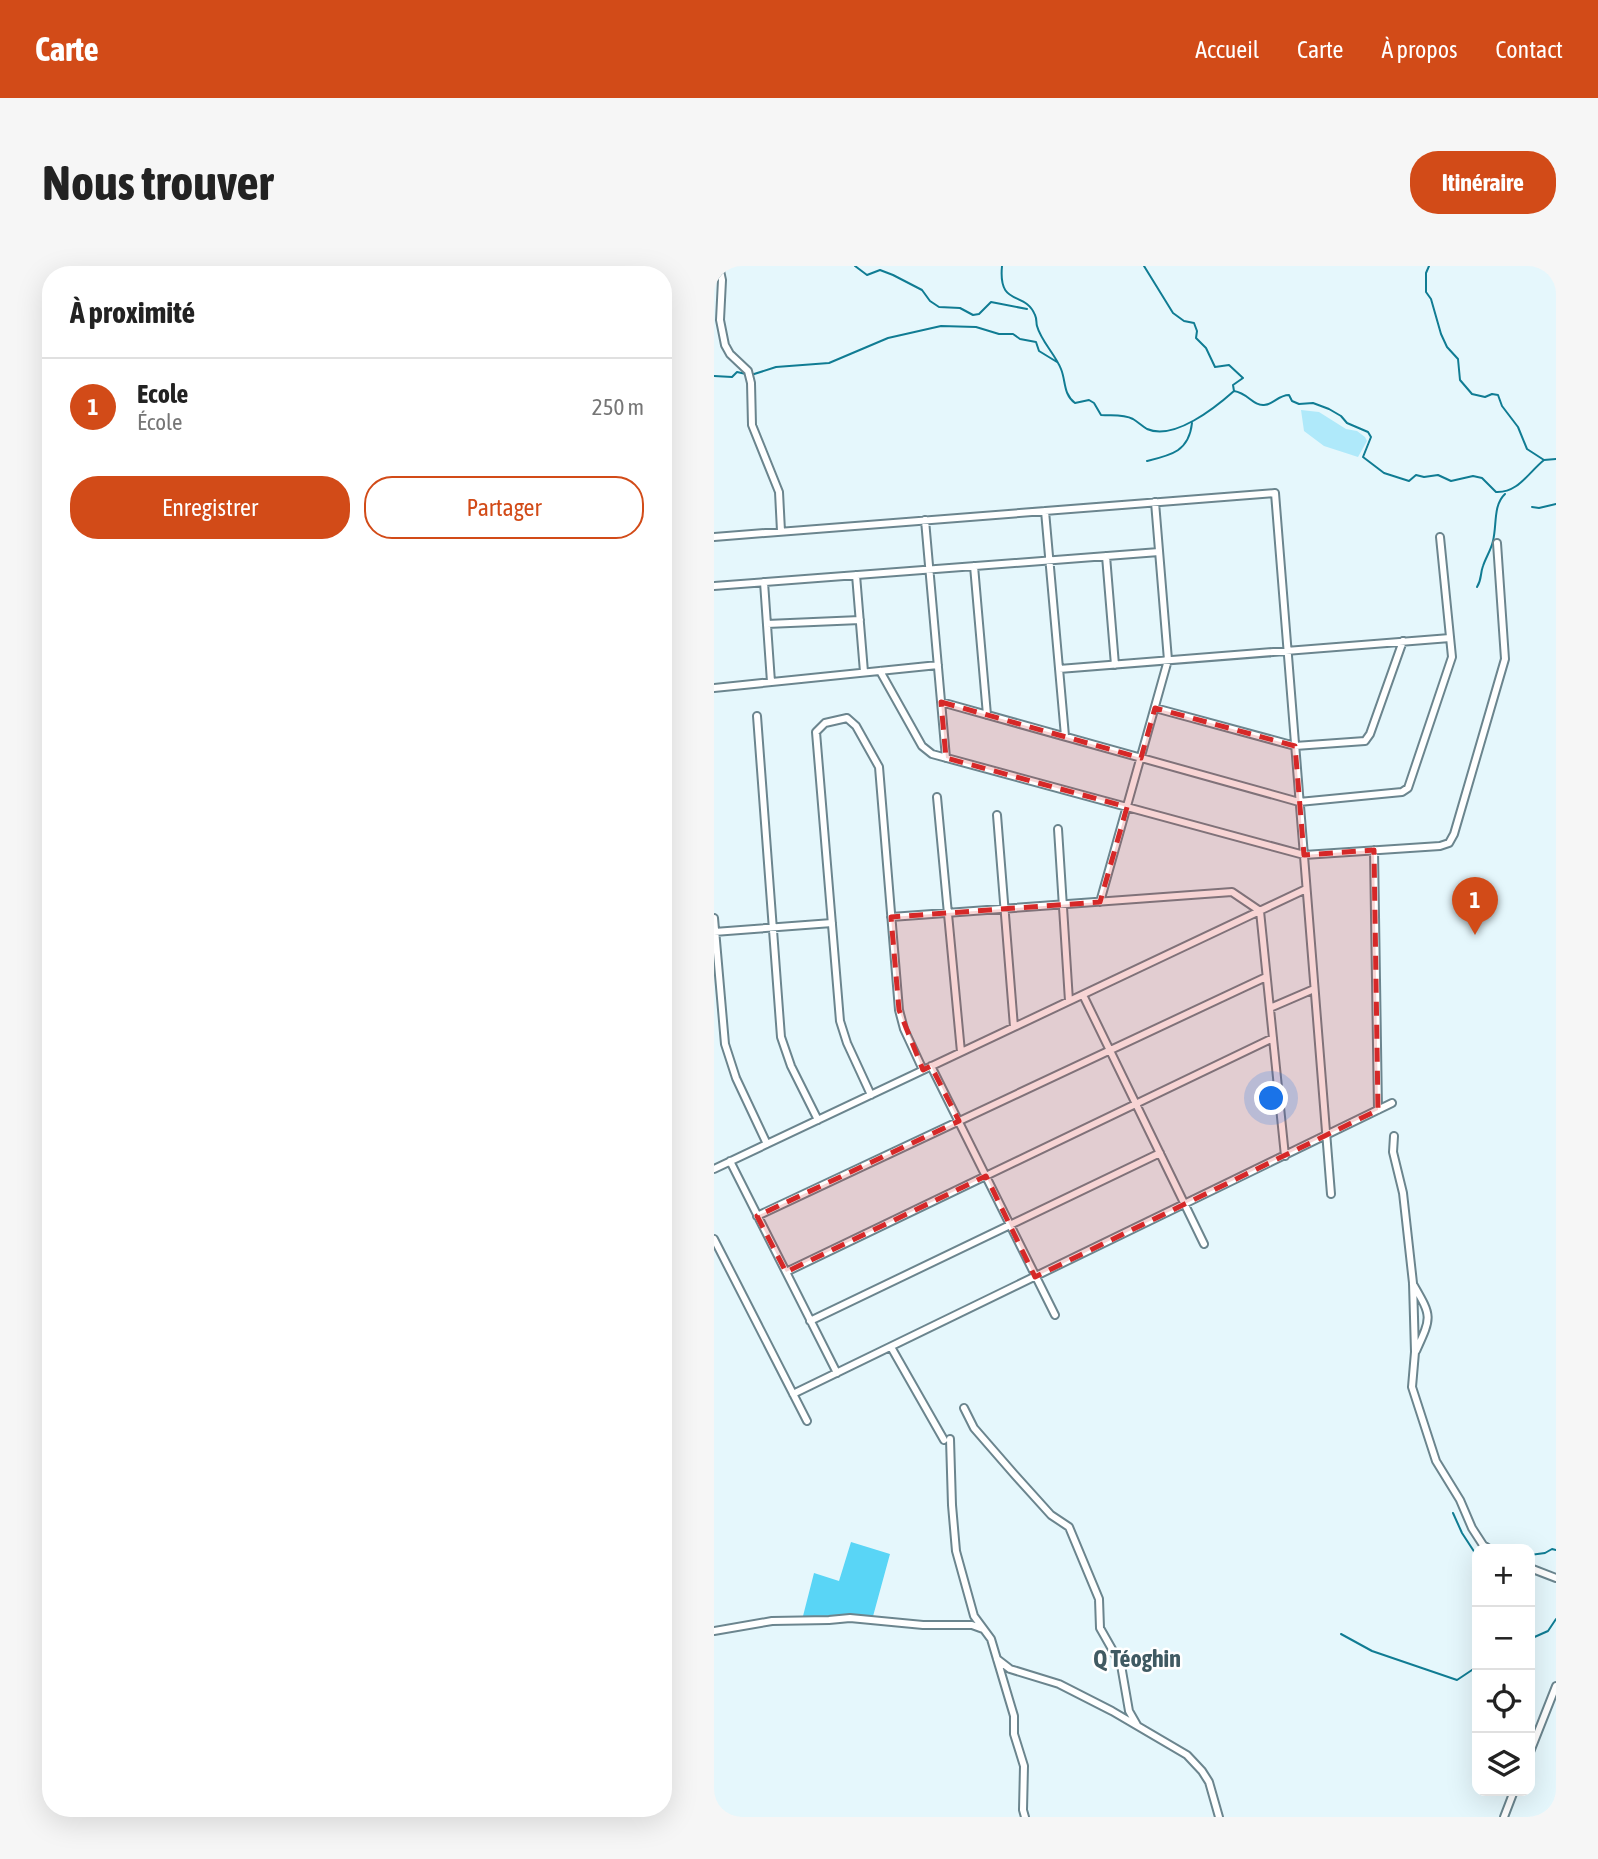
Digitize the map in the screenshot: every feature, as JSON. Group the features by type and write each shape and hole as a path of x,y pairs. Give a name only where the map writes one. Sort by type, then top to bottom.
{"street":[{"path":"719,266 722,280 720,320 724,345 748,371 751,383 752,425 779,492 780,531"},
{"path":"714,537 1275,493 1331,1194"},
{"path":"1100,902 1168,660 1155,502"},
{"path":"1045,511 1065,736"},
{"path":"925,520 946,758"},
{"path":"941,702 1299,802 1402,792 1408,788 1452,657 1440,537"},
{"path":"880,671 922,746 932,754 1304,855 1440,846 1449,843 1454,834 1505,659 1497,543"},
{"path":"714,586 1159,552"},
{"path":"1105,556 1115,664"},
{"path":"974,566 987,715"},
{"path":"856,575 864,673"},
{"path":"764,582 771,682"},
{"path":"767,624 860,620"},
{"path":"1059,669 1450,638"},
{"path":"1155,708 1295,746 1365,741 1370,734 1403,642"},
{"path":"714,688 938,665"},
{"path":"757,716 781,1037 791,1066 818,1120"},
{"path":"871,1095 840,1021 816,732 825,723 847,718 856,726 879,767 899,1010 904,1029 923,1070"},
{"path":"937,797 961,1052"},
{"path":"997,815 1014,1027"},
{"path":"1058,828 1069,1001"},
{"path":"1374,850 1378,1110"},
{"path":"714,1169 1306,889"},
{"path":"891,917 1232,892 1260,911"},
{"path":"1260,911 1285,1156"},
{"path":"714,918 725,1044 736,1078 768,1144"},
{"path":"715,932 832,923"},
{"path":"757,1216 1266,977"},
{"path":"1269,1008 1314,989"},
{"path":"1083,995 1204,1244"},
{"path":"786,1272 1273,1038"},
{"path":"931,1066 1055,1315"},
{"path":"793,1394 1392,1103"},
{"path":"1394,1136 1393,1152 1403,1193 1413,1283 1415,1352 1412,1387 1436,1461 1482,1544"},
{"path":"810,1321 1160,1153"},
{"path":"730,1161 837,1373"},
{"path":"714,1239 807,1420"},
{"path":"1413,1283 1424,1304 1429,1323 1415,1352"},
{"path":"891,1347 947,1439 956,1551 974,1616 985,1630 1014,1716 1014,1734 1024,1766 1025,1817"},
{"path":"964,1408 974,1428 1051,1516 1069,1527 1099,1599 1100,1629 1121,1665 1129,1711 1137,1725"},
{"path":"1535,1570 1556,1578"},
{"path":"714,1631 772,1621 850,1618 923,1625 972,1625 985,1630"},
{"path":"996,1658 1010,1669 1059,1684 1187,1755 1202,1771 1212,1788 1219,1817"},
{"path":"1535,1739 1556,1686"},
{"path":"1504,1817 1512,1796"}],"highlighted area":[{"path":"941,702 1141,758 1155,708 1295,746 1304,855 1374,850 1378,1110 1035,1277 986,1176 786,1272 757,1216 959,1121 931,1066 923,1070 899,1010 891,917 1100,902 1127,807 946,758"}],"shaded area":[{"path":"1301,410 1319,412 1365,437 1367,441 1358,457 1324,446 1304,431"},
{"path":"851,1542 890,1554 872,1620 802,1620 814,1573 839,1581"}],"waterway":[{"path":"855,266 867,275 880,270 893,275 922,290 930,301 939,307 960,308 973,315 979,314 991,302 1027,309"},
{"path":"1002,266 1004,288 1013,297 1031,307 1042,337 1061,369 1068,396 1075,403 1089,400 1101,415 1125,416 1147,429 1169,430 1194,420 1234,391 1260,405 1267,405 1289,395 1292,401 1299,404 1313,403 1329,409 1347,423 1368,432 1371,437 1363,457 1384,473 1409,481 1416,475 1438,475 1451,481 1473,476 1482,478 1496,492 1517,486 1544,460 1556,459"},
{"path":"1144,266 1173,313 1184,321 1194,323 1196,338 1206,348 1215,367 1229,365 1243,378 1233,385 1234,391"},
{"path":"1429,266 1426,273 1426,292 1431,299 1447,347 1458,359 1460,380 1472,394 1485,397 1498,395 1502,406 1518,427 1527,449 1544,460"},
{"path":"751,375 776,367 829,363 888,338 941,326 976,327 999,334 1013,334 1020,339 1036,342 1039,351 1057,362"},
{"path":"714,376 732,377 737,372 746,374"},
{"path":"1147,461 1171,454 1183,446 1192,423"},
{"path":"1477,587 1493,541 1499,504 1505,494"},
{"path":"1532,507 1556,504"},
{"path":"1453,1513 1472,1548"},
{"path":"1535,1554 1556,1550"},
{"path":"1535,1637 1548,1631 1556,1619"},
{"path":"1341,1634 1372,1651 1457,1680 1472,1670"}],"place":[{"name":"Ecole","path":"1475,935"}],"district":[{"name":"Q Téoghin","path":"1137,1659"}]}
